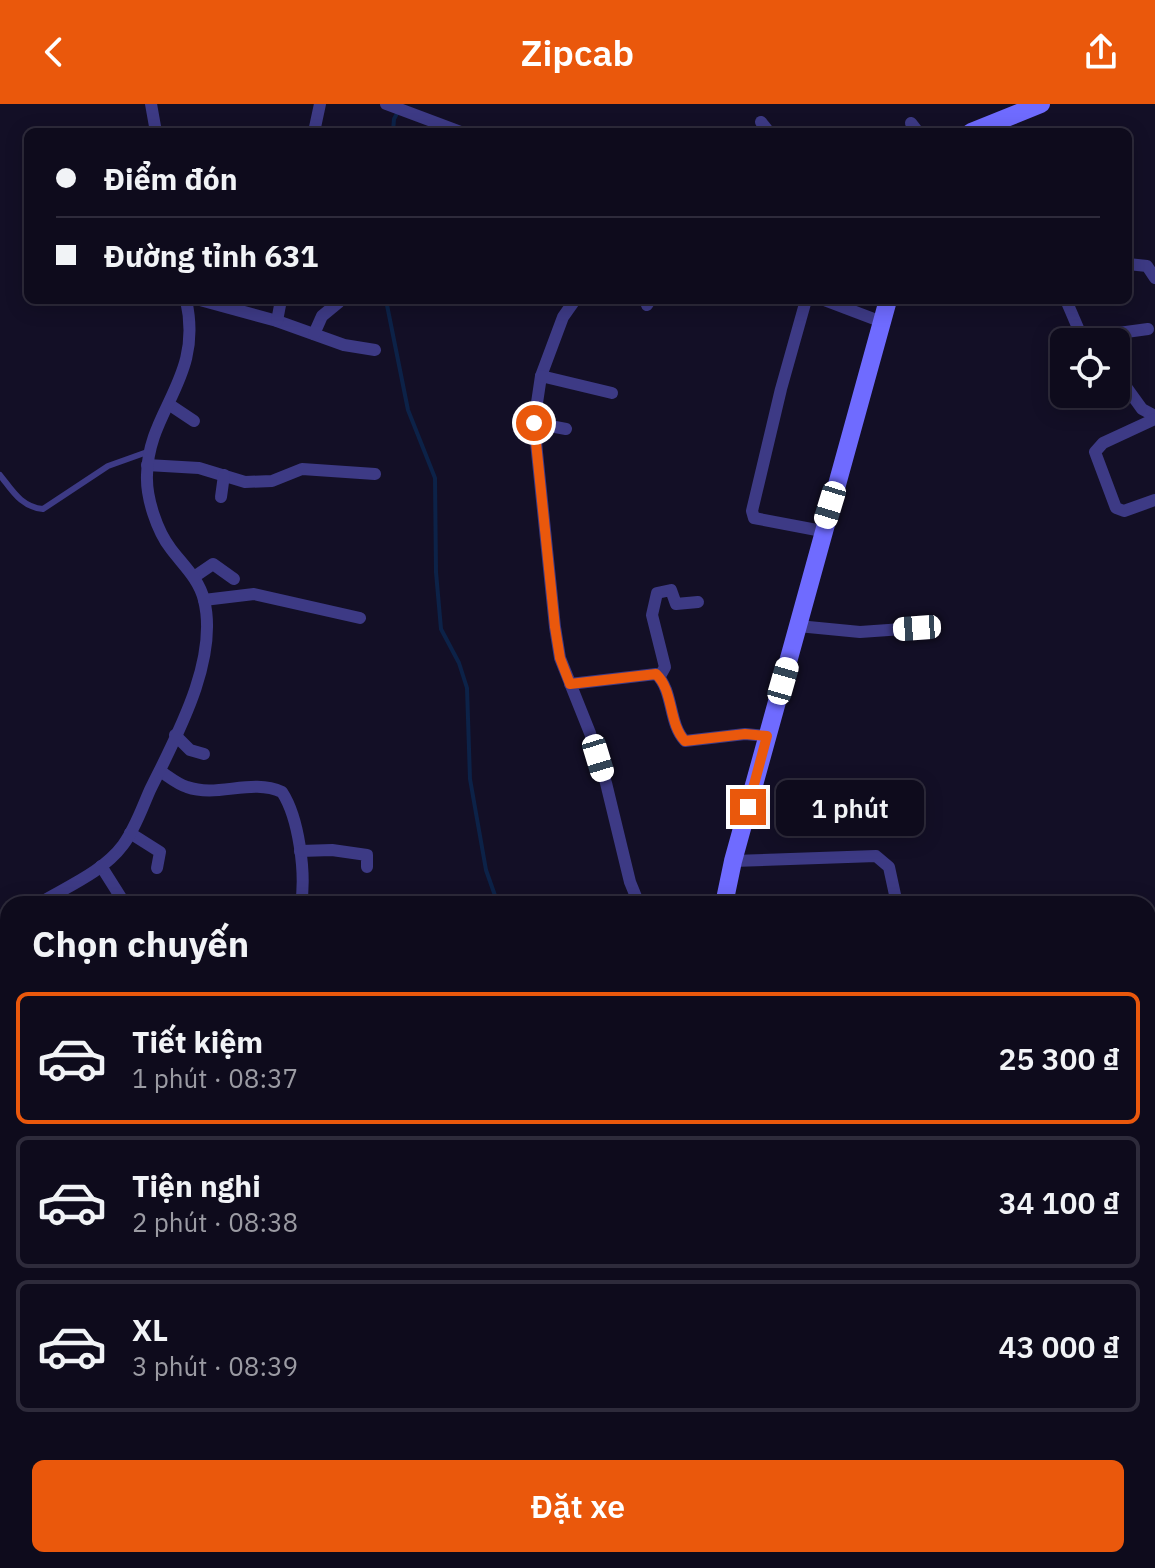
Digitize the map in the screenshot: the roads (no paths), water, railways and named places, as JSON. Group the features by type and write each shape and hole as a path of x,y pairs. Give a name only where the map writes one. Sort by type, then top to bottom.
{"main road":[{"path":"1000,126 1041,104"},
{"path":"726,896 822,531 887,304"}],"street":[{"path":"151,104 155,128"},
{"path":"315,128 320,104"},
{"path":"386,104 450,128"},
{"path":"1132,264 1147,266 1155,278"},
{"path":"51,896 101,866 124,844 160,771 202,667 204,600 194,577 169,547 159,527 146,480 150,451 188,356 191,333 187,304"},
{"path":"215,304 277,321 344,345 375,350"},
{"path":"277,321 280,304"},
{"path":"314,334 322,316 337,304"},
{"path":"572,304 563,317 541,376 534,423 555,627 560,658 590,733 636,896"},
{"path":"805,304 752,511 754,518 822,531"},
{"path":"835,304 882,322"},
{"path":"1068,304 1078,328"},
{"path":"1130,332 1148,329"},
{"path":"541,376 612,393"},
{"path":"1130,392 1142,409 1155,418 1103,443 1095,452 1095,459 1120,511 1155,500"},
{"path":"170,405 194,421"},
{"path":"534,423 566,429"},
{"path":"147,465 199,468 245,482 261,482 302,469 375,474"},
{"path":"221,497 224,475"},
{"path":"194,577 213,564 234,579"},
{"path":"698,602 676,604 671,590 657,593 652,615 665,667 660,676 678,731 685,741 745,734 767,736"},
{"path":"204,600 254,594 360,618"},
{"path":"798,626 860,632 917,628"},
{"path":"570,684 650,673 660,676"},
{"path":"175,735 190,750 204,754"},
{"path":"160,771 186,787 202,790 259,787 282,792 287,800 300,851 302,896"},
{"path":"130,833 160,852 157,868"},
{"path":"300,851 332,850 367,855 367,867"},
{"path":"733,861 876,856 889,867 895,896"},
{"path":"101,866 120,896"}],"lane":[{"path":"0,475 21,501 33,508 43,509 108,466 150,451"}],"waterway":[{"path":"393,128 399,110"},
{"path":"387,304 408,410 435,478 436,572 441,629 459,663 467,688 470,779 486,870 495,896"}]}
